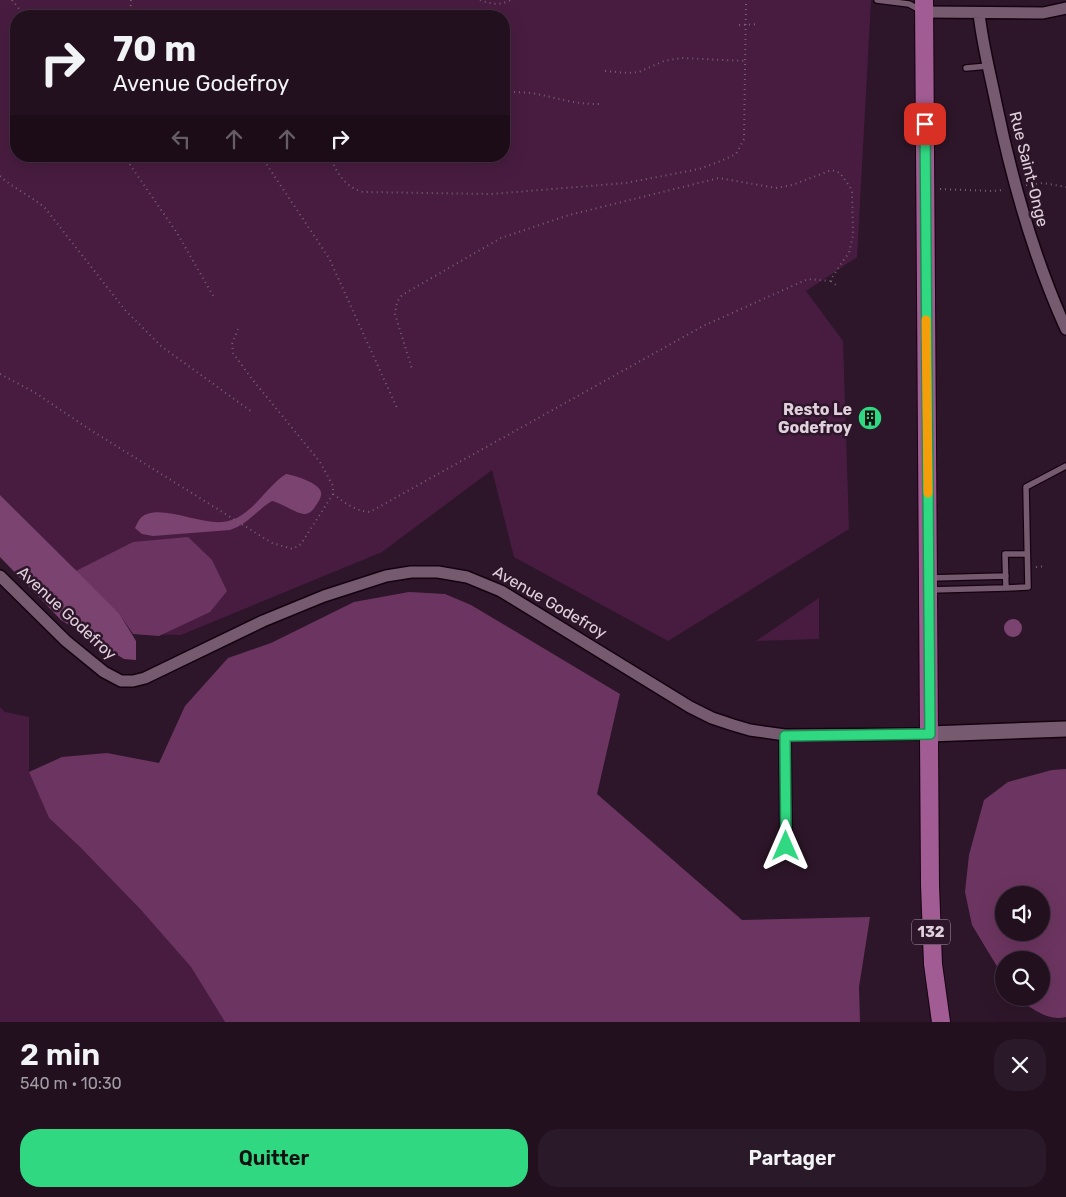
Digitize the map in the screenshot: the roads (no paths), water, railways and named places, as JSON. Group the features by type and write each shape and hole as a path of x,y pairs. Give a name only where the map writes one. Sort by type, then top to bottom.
{"main road":[{"name":"132","path":"924,6 931,924 934,975 940,1022"}],"street":[{"path":"924,6 979,13 1043,12 1066,8"},
{"name":"Rue Saint-Onge","path":"979,13 988,66 1015,188 1038,261 1066,329"},
{"name":"Avenue Godefroy","path":"0,576 58,634 88,660 121,681 129,682 149,676 270,618 361,584 394,574 429,571 458,575 484,583 510,595 701,713 742,728 785,736 930,734 1066,729"},
{"path":"785,736 786,846"}],"lane":[{"path":"877,0 924,6"},
{"path":"966,68 988,66"},
{"path":"928,584 1006,588 1028,587 1026,488 1066,466"},
{"path":"1006,588 1005,554 1027,554"},
{"path":"928,584 1006,576"}],"place":[{"name":"Resto Le Godefroy","path":"870,418"}]}
